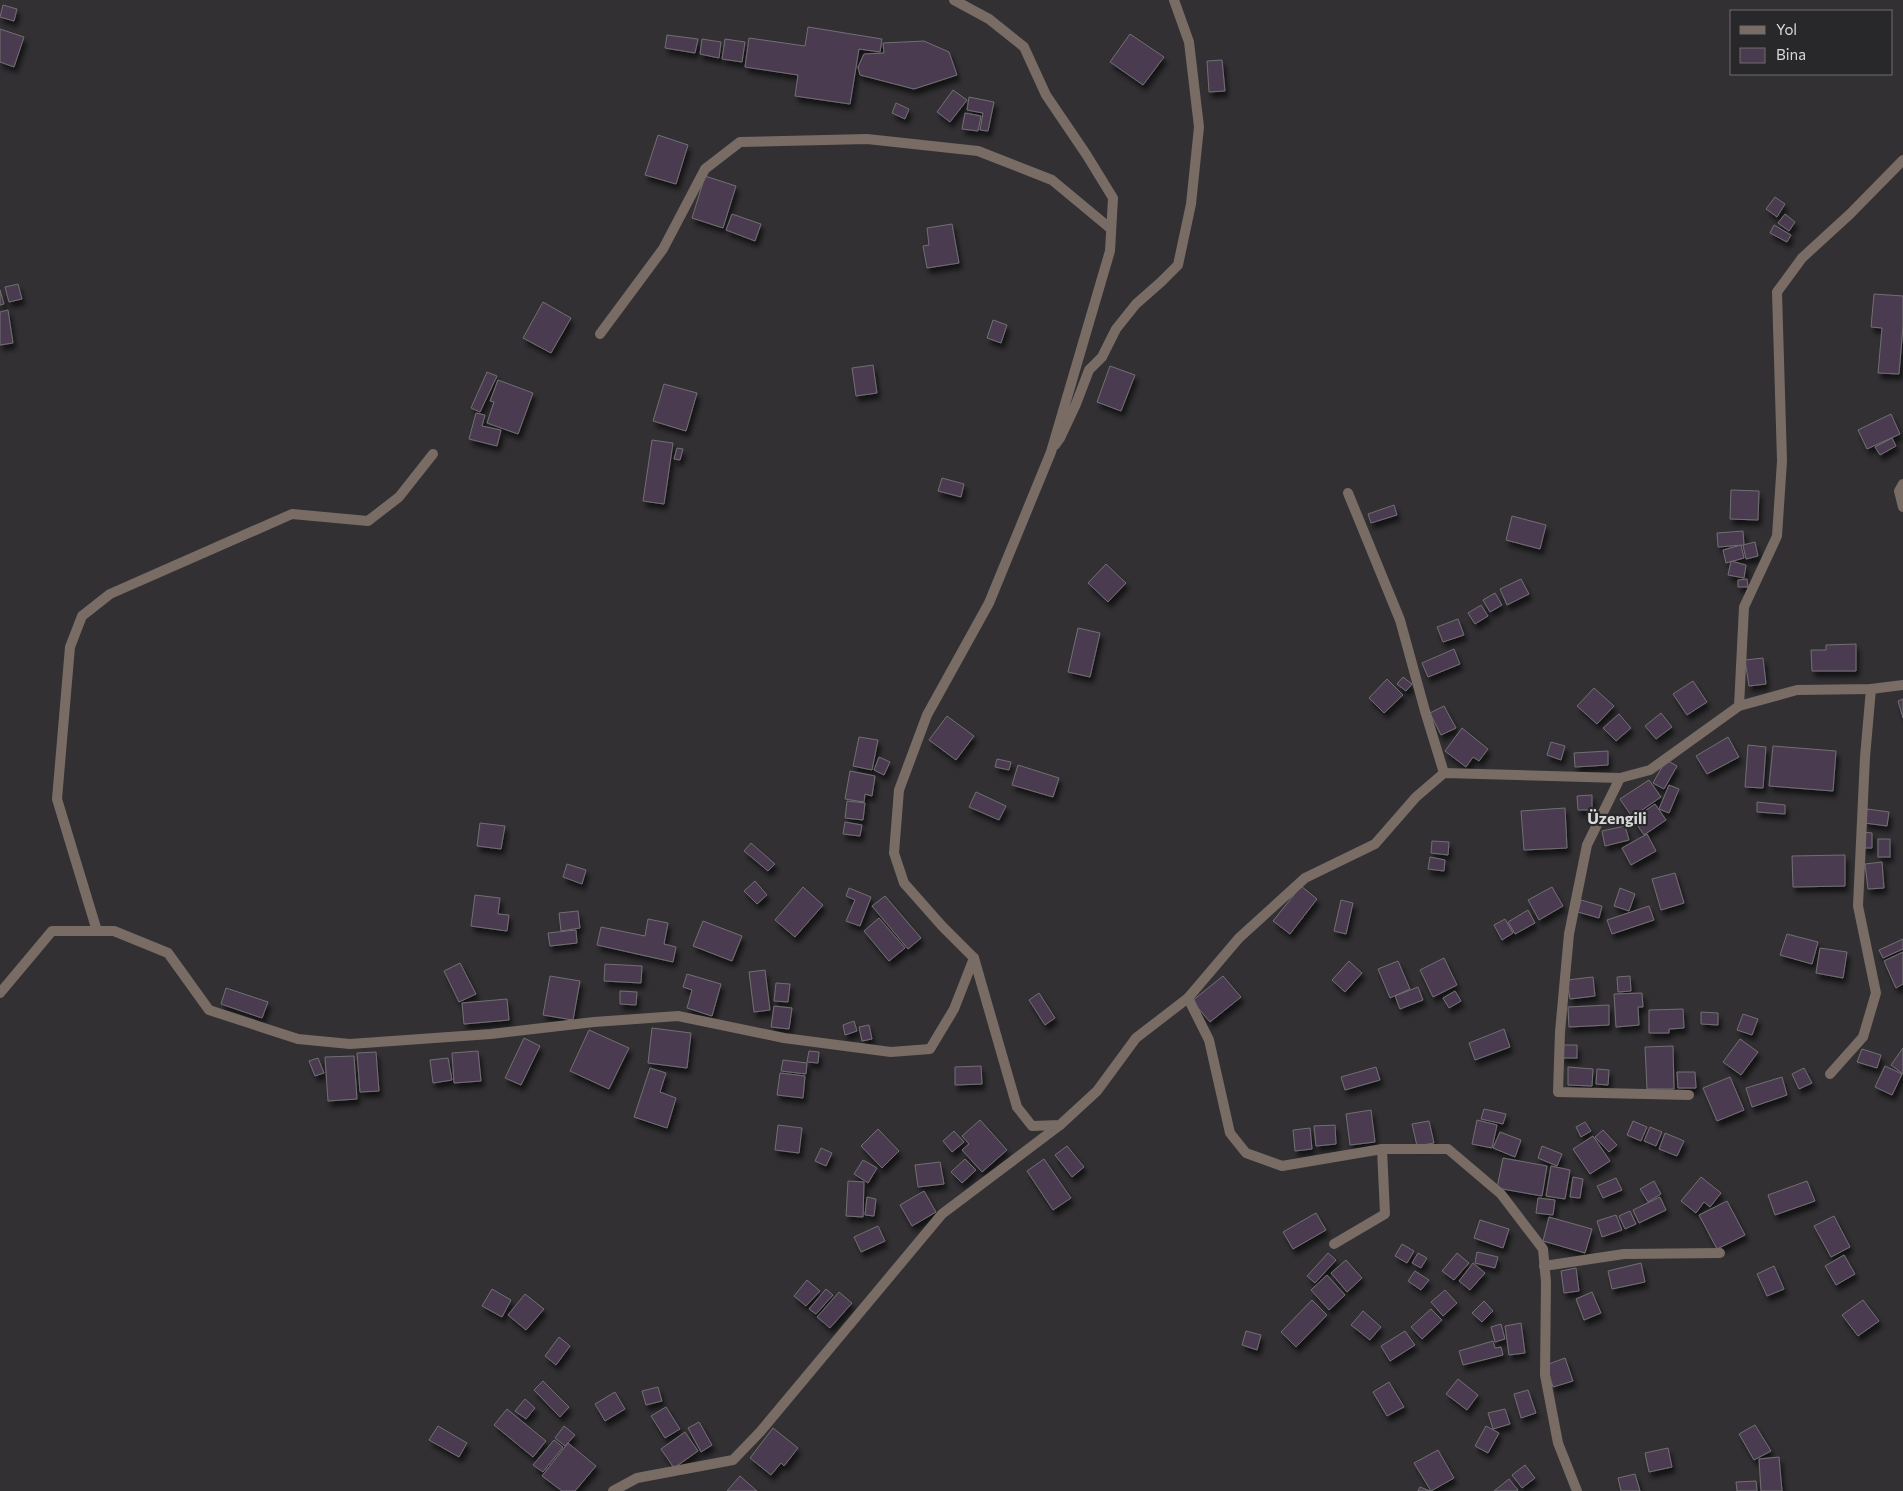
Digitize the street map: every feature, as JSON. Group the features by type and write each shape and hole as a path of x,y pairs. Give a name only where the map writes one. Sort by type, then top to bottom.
{"street":[{"path":"954,0 989,19 1024,47 1046,95 1113,198 1110,252 1051,450 989,603 927,715 899,790 894,853 904,883 942,926 974,958 1017,1107 1032,1126 1060,1125"},
{"path":"1051,450 1060,438 1089,370 1102,357 1116,328 1136,304 1178,265 1191,204 1198,127 1189,42 1174,0"},
{"path":"600,334 663,249 705,169 740,142 867,140 978,151 1052,180 1111,229"},
{"path":"1739,706 1744,607 1777,536 1782,461 1777,292 1802,258 1850,214 1903,160"},
{"path":"97,931 57,799 70,647 82,616 110,594 292,514 368,521 399,497 433,454"},
{"path":"1903,484 1899,491 1903,507"},
{"path":"1348,493 1400,620 1444,773"},
{"path":"613,1491 637,1478 733,1460 798,1388 942,1214 1060,1125 1097,1091 1136,1038 1188,998 1239,938 1305,878 1375,844 1416,797 1444,773 1620,778 1650,770 1739,706 1797,690 1871,689 1903,685"},
{"path":"1830,1074 1863,1037 1876,993 1858,906 1865,757 1871,689"},
{"path":"1620,778 1587,845 1568,934 1560,1032 1558,1092 1688,1095"},
{"path":"0,993 52,931 114,931 168,953 210,1010 298,1039 350,1044 491,1034 594,1022 678,1016 784,1038 891,1052 930,1049 954,1009 974,958"},
{"path":"1188,998 1209,1040 1230,1134 1246,1153 1282,1166 1382,1149 1448,1150 1501,1194 1543,1249 1546,1282 1545,1375 1558,1443 1577,1491"},
{"path":"1334,1244 1385,1214 1382,1149"},
{"path":"1544,1266 1624,1254 1720,1253"}],"building":[{"path":"3,5 17,9 14,21 0,17"},
{"path":"808,27 882,39 880,52 859,49 850,104 795,96 798,75 745,67 749,38 805,46"},
{"path":"0,29 24,37 14,67 0,62"},
{"path":"1130,34 1164,57 1143,85 1110,62"},
{"path":"667,35 698,39 695,53 665,48"},
{"path":"702,39 721,42 719,58 700,54"},
{"path":"725,39 745,42 742,62 722,59"},
{"path":"924,41 949,52 957,75 914,89 860,75 858,67 864,54 884,53 883,43"},
{"path":"1222,60 1225,91 1209,92 1207,61"},
{"path":"953,90 967,100 950,122 937,112"},
{"path":"969,97 994,102 988,131 980,130 983,113 967,110"},
{"path":"896,103 909,109 905,119 892,113"},
{"path":"965,113 981,116 978,131 962,129"},
{"path":"658,135 688,145 676,184 645,175"},
{"path":"705,176 736,186 723,228 692,218"},
{"path":"1775,197 1785,204 1777,217 1766,209"},
{"path":"732,214 761,224 755,241 726,230"},
{"path":"1785,214 1795,222 1789,231 1778,223"},
{"path":"952,224 959,263 927,268 923,246 929,245 927,228"},
{"path":"1774,225 1791,235 1787,242 1770,233"},
{"path":"18,284 22,299 9,302 5,287"},
{"path":"0,290 4,304 0,305"},
{"path":"1874,294 1903,296 1903,326 1899,374 1878,373 1882,328 1871,327"},
{"path":"543,302 571,318 551,353 523,338"},
{"path":"8,310 13,343 0,345 0,312"},
{"path":"993,320 1007,325 1001,343 987,338"},
{"path":"873,365 877,393 856,396 852,368"},
{"path":"1110,366 1135,375 1121,411 1097,402"},
{"path":"487,372 497,376 480,412 471,408"},
{"path":"498,380 533,393 518,434 487,423 494,402 490,401"},
{"path":"664,384 697,393 686,431 653,421"},
{"path":"476,413 485,415 482,426 501,430 497,446 469,439"},
{"path":"1891,414 1900,434 1867,449 1858,430"},
{"path":"1892,438 1896,446 1880,455 1875,447"},
{"path":"652,440 673,443 664,504 643,501"},
{"path":"677,448 683,449 680,460 674,459"},
{"path":"942,478 964,484 961,497 938,491"},
{"path":"1731,490 1759,491 1758,520 1730,519"},
{"path":"1394,505 1397,515 1371,523 1368,514"},
{"path":"1512,516 1546,525 1540,549 1506,540"},
{"path":"1743,531 1744,545 1718,547 1717,533"},
{"path":"1755,542 1758,556 1746,559 1743,545"},
{"path":"1741,545 1744,558 1726,563 1723,550"},
{"path":"1731,561 1746,565 1744,578 1728,575"},
{"path":"1106,564 1126,583 1108,602 1088,583"},
{"path":"1521,579 1529,594 1507,605 1500,589"},
{"path":"1747,579 1748,587 1738,587 1738,580"},
{"path":"1495,593 1502,605 1490,612 1483,600"},
{"path":"1481,605 1488,616 1475,624 1468,613"},
{"path":"1458,619 1464,635 1443,642 1437,627"},
{"path":"1078,628 1100,633 1090,677 1068,672"},
{"path":"1856,644 1856,671 1812,671 1811,650 1826,650 1826,645"},
{"path":"1454,649 1460,664 1428,677 1422,663"},
{"path":"1763,658 1766,684 1749,686 1745,660"},
{"path":"1403,677 1412,684 1406,691 1397,684"},
{"path":"1387,679 1403,695 1384,713 1369,698"},
{"path":"1693,681 1707,702 1687,715 1673,694"},
{"path":"1594,688 1614,706 1597,724 1577,706"},
{"path":"1903,699 1903,718 1898,701"},
{"path":"1444,706 1456,728 1441,735 1430,713"},
{"path":"1661,713 1672,727 1656,739 1645,726"},
{"path":"1619,714 1631,728 1616,741 1603,728"},
{"path":"947,716 974,736 956,760 929,740"},
{"path":"1462,728 1488,749 1479,761 1473,757 1466,767 1445,751"},
{"path":"859,737 878,740 872,770 853,766"},
{"path":"1728,737 1739,757 1707,774 1696,756"},
{"path":"1551,742 1565,746 1561,760 1547,755"},
{"path":"1748,745 1766,747 1763,788 1745,787"},
{"path":"1773,746 1836,751 1833,791 1769,786"},
{"path":"1608,751 1608,765 1575,767 1574,753"},
{"path":"879,757 890,762 884,775 874,770"},
{"path":"997,759 1011,762 1009,770 995,767"},
{"path":"1666,760 1677,766 1664,789 1653,783"},
{"path":"1018,765 1059,778 1053,797 1012,785"},
{"path":"850,771 875,776 872,796 865,794 864,802 845,799"},
{"path":"1649,780 1661,797 1632,817 1620,799"},
{"path":"1669,785 1679,789 1669,813 1659,809"},
{"path":"976,792 1006,806 999,820 969,807"},
{"path":"1592,795 1592,810 1578,810 1577,796"},
{"path":"847,801 865,803 863,820 845,818"},
{"path":"1757,802 1785,805 1785,814 1757,812"},
{"path":"1655,804 1666,820 1644,835 1633,819"},
{"path":"1565,808 1567,848 1524,850 1521,811"},
{"path":"1867,809 1889,812 1887,826 1865,823"},
{"path":"845,822 862,825 860,836 843,834"},
{"path":"480,823 505,826 501,849 477,846"},
{"path":"1625,826 1629,840 1605,846 1602,831"},
{"path":"1863,832 1872,833 1872,848 1863,848"},
{"path":"1647,834 1656,851 1631,865 1622,848"},
{"path":"1878,839 1890,839 1890,857 1878,857"},
{"path":"1432,841 1449,842 1448,855 1431,853"},
{"path":"751,843 775,864 768,871 744,851"},
{"path":"1845,855 1845,886 1793,887 1792,856"},
{"path":"1430,857 1445,860 1444,871 1428,869"},
{"path":"1882,862 1884,888 1868,889 1865,864"},
{"path":"567,864 586,870 582,884 563,877"},
{"path":"1675,873 1684,903 1661,910 1652,879"},
{"path":"755,881 767,895 757,904 744,891"},
{"path":"1301,886 1317,899 1290,934 1273,921"},
{"path":"803,887 823,905 795,937 775,920"},
{"path":"1552,887 1563,906 1539,920 1528,900"},
{"path":"849,888 871,897 860,926 846,921 855,900 846,896"},
{"path":"1620,888 1635,894 1629,911 1614,906"},
{"path":"475,895 500,898 498,914 509,915 507,931 471,926"},
{"path":"885,896 921,938 908,949 872,906"},
{"path":"1341,900 1353,903 1346,934 1334,931"},
{"path":"1581,900 1602,906 1599,918 1578,912"},
{"path":"1649,906 1654,920 1612,934 1607,920"},
{"path":"1528,910 1535,923 1515,934 1508,922"},
{"path":"578,911 580,928 561,931 559,913"},
{"path":"879,918 905,948 889,961 864,931"},
{"path":"648,919 668,923 664,944 676,947 673,962 597,945 601,927 645,936"},
{"path":"1505,919 1513,933 1502,940 1494,925"},
{"path":"703,921 742,936 732,961 693,946"},
{"path":"576,930 577,943 550,946 548,933"},
{"path":"1787,934 1818,942 1812,964 1780,955"},
{"path":"1903,939 1903,949 1883,958 1879,950"},
{"path":"1820,948 1847,952 1843,978 1816,973"},
{"path":"1903,952 1903,984 1896,988 1884,961"},
{"path":"1444,958 1457,985 1433,997 1420,970"},
{"path":"1349,961 1362,973 1345,992 1332,980"},
{"path":"1398,961 1410,989 1390,998 1378,969"},
{"path":"460,963 476,994 459,1002 444,971"},
{"path":"605,964 642,966 641,983 604,981"},
{"path":"765,970 770,1010 754,1012 749,972"},
{"path":"687,974 721,984 712,1016 687,1008 692,990 683,987"},
{"path":"550,976 580,981 573,1020 543,1015"},
{"path":"1223,976 1241,997 1210,1022 1192,1001"},
{"path":"1630,976 1631,991 1618,992 1617,977"},
{"path":"1593,977 1595,996 1570,999 1567,980"},
{"path":"776,983 790,984 788,1002 774,1001"},
{"path":"1418,987 1423,1000 1400,1009 1395,996"},
{"path":"226,988 268,1002 262,1018 221,1004"},
{"path":"620,991 637,992 636,1005 620,1004"},
{"path":"1455,991 1461,1001 1449,1008 1443,998"},
{"path":"1039,993 1055,1018 1045,1025 1029,1000"},
{"path":"1642,993 1643,1007 1638,1007 1639,1025 1616,1027 1614,994"},
{"path":"507,999 509,1020 464,1024 462,1003"},
{"path":"1609,1005 1609,1025 1569,1027 1568,1007"},
{"path":"774,1006 792,1008 789,1029 771,1027"},
{"path":"1683,1009 1684,1028 1669,1029 1669,1033 1649,1033 1649,1010"},
{"path":"1701,1012 1718,1013 1718,1025 1701,1024"},
{"path":"1743,1014 1758,1019 1752,1035 1737,1030"},
{"path":"854,1021 857,1031 845,1035 843,1025"},
{"path":"869,1025 872,1039 862,1041 859,1027"},
{"path":"652,1028 691,1033 687,1068 648,1063"},
{"path":"1504,1029 1510,1047 1475,1060 1469,1043"},
{"path":"589,1030 629,1048 609,1089 570,1071"},
{"path":"524,1038 540,1046 521,1085 505,1078"},
{"path":"1740,1039 1758,1052 1741,1075 1723,1062"},
{"path":"1562,1045 1577,1045 1577,1058 1562,1058"},
{"path":"1673,1046 1674,1089 1647,1089 1645,1047"},
{"path":"1903,1048 1903,1074 1891,1065"},
{"path":"1862,1049 1881,1055 1877,1068 1857,1062"},
{"path":"478,1051 481,1081 454,1083 452,1053"},
{"path":"809,1051 819,1052 818,1063 807,1062"},
{"path":"376,1052 379,1091 360,1092 357,1053"},
{"path":"354,1056 357,1099 328,1101 325,1057"},
{"path":"318,1058 324,1073 315,1076 309,1061"},
{"path":"448,1058 452,1080 433,1083 430,1060"},
{"path":"783,1060 807,1063 806,1074 781,1071"},
{"path":"981,1066 982,1084 955,1085 955,1067"},
{"path":"1885,1066 1902,1074 1892,1095 1875,1087"},
{"path":"1376,1067 1380,1080 1345,1090 1341,1077"},
{"path":"1568,1067 1593,1069 1592,1086 1568,1085"},
{"path":"650,1068 666,1073 660,1092 676,1098 667,1128 634,1117"},
{"path":"1804,1068 1812,1083 1799,1089 1792,1074"},
{"path":"1597,1069 1609,1070 1608,1085 1596,1084"},
{"path":"1677,1072 1695,1072 1696,1088 1678,1088"},
{"path":"780,1073 805,1076 803,1098 777,1095"},
{"path":"1730,1077 1744,1110 1717,1121 1703,1088"},
{"path":"1782,1077 1787,1095 1752,1107 1746,1088"},
{"path":"1484,1109 1506,1114 1503,1124 1481,1119"},
{"path":"1371,1110 1375,1142 1350,1145 1346,1114"},
{"path":"980,1120 1007,1150 982,1172 962,1150 969,1144 962,1136"},
{"path":"1477,1120 1497,1125 1492,1148 1472,1144"},
{"path":"1429,1121 1434,1143 1417,1146 1412,1124"},
{"path":"1633,1121 1647,1127 1641,1141 1627,1135"},
{"path":"1585,1122 1591,1131 1581,1137 1576,1127"},
{"path":"778,1125 802,1128 799,1153 775,1150"},
{"path":"1335,1125 1336,1144 1316,1146 1314,1126"},
{"path":"1650,1127 1662,1132 1656,1146 1644,1141"},
{"path":"1310,1128 1312,1149 1295,1151 1293,1130"},
{"path":"878,1129 899,1151 882,1168 861,1146"},
{"path":"1603,1130 1617,1145 1609,1152 1595,1137"},
{"path":"954,1131 964,1142 952,1152 943,1141"},
{"path":"1500,1132 1521,1140 1515,1157 1493,1148"},
{"path":"1665,1133 1684,1141 1677,1156 1659,1149"},
{"path":"1593,1136 1610,1161 1590,1174 1573,1149"},
{"path":"1067,1146 1084,1167 1072,1177 1055,1155"},
{"path":"1542,1146 1562,1154 1557,1166 1538,1158"},
{"path":"821,1148 832,1153 826,1166 815,1161"},
{"path":"1503,1158 1547,1166 1542,1196 1497,1188"},
{"path":"965,1159 976,1170 962,1183 951,1172"},
{"path":"1044,1159 1071,1198 1053,1210 1027,1171"},
{"path":"863,1160 877,1168 868,1183 854,1174"},
{"path":"940,1162 944,1184 918,1187 915,1165"},
{"path":"1551,1166 1570,1170 1565,1199 1546,1196"},
{"path":"1573,1177 1583,1179 1580,1198 1570,1197"},
{"path":"1701,1177 1721,1193 1710,1207 1704,1202 1696,1213 1681,1201"},
{"path":"1616,1178 1622,1190 1603,1198 1597,1186"},
{"path":"848,1181 864,1182 863,1217 846,1216"},
{"path":"1654,1181 1661,1194 1648,1202 1640,1189"},
{"path":"1807,1181 1815,1201 1775,1215 1768,1195"},
{"path":"924,1191 936,1212 912,1226 900,1205"},
{"path":"867,1197 876,1199 874,1216 865,1215"},
{"path":"1660,1197 1666,1210 1639,1223 1633,1210"},
{"path":"1538,1198 1555,1200 1553,1215 1536,1213"},
{"path":"1727,1201 1745,1235 1717,1249 1699,1215"},
{"path":"1630,1211 1636,1224 1625,1229 1619,1216"},
{"path":"1316,1213 1326,1230 1293,1249 1283,1232"},
{"path":"1616,1215 1622,1230 1602,1237 1597,1221"},
{"path":"1834,1216 1850,1247 1831,1257 1814,1226"},
{"path":"1549,1217 1592,1229 1585,1253 1543,1241"},
{"path":"1480,1220 1509,1229 1503,1248 1474,1238"},
{"path":"878,1226 885,1241 861,1252 854,1237"},
{"path":"1402,1244 1414,1251 1407,1263 1395,1256"},
{"path":"1477,1252 1498,1257 1495,1268 1475,1263"},
{"path":"1328,1253 1336,1260 1315,1283 1307,1276"},
{"path":"1418,1253 1427,1258 1421,1268 1412,1263"},
{"path":"1457,1253 1469,1263 1454,1280 1442,1271"},
{"path":"1844,1255 1855,1274 1836,1285 1825,1266"},
{"path":"1346,1260 1362,1278 1347,1292 1331,1273"},
{"path":"1473,1263 1485,1273 1470,1290 1459,1281"},
{"path":"1641,1263 1645,1282 1612,1289 1608,1271"},
{"path":"1774,1266 1784,1289 1767,1296 1757,1274"},
{"path":"1576,1268 1579,1291 1564,1293 1561,1271"},
{"path":"1415,1271 1429,1280 1421,1290 1408,1281"},
{"path":"1327,1275 1345,1295 1329,1310 1311,1290"},
{"path":"807,1280 820,1291 806,1306 794,1296"},
{"path":"492,1289 511,1300 502,1317 482,1306"},
{"path":"826,1289 833,1295 816,1314 809,1309"},
{"path":"1445,1290 1457,1303 1443,1316 1431,1302"},
{"path":"839,1292 852,1303 830,1328 817,1317"},
{"path":"1592,1292 1601,1313 1584,1320 1576,1299"},
{"path":"525,1294 544,1309 526,1330 508,1315"},
{"path":"1312,1300 1327,1315 1296,1347 1281,1332"},
{"path":"1863,1300 1879,1321 1858,1336 1842,1315"},
{"path":"1484,1301 1493,1311 1482,1322 1472,1313"},
{"path":"1431,1309 1442,1320 1422,1339 1411,1327"},
{"path":"1363,1311 1381,1327 1370,1340 1351,1325"},
{"path":"1521,1323 1525,1353 1509,1355 1505,1326"},
{"path":"1501,1324 1505,1339 1495,1342 1491,1327"},
{"path":"1246,1331 1261,1335 1257,1350 1242,1345"},
{"path":"1405,1331 1415,1345 1390,1361 1381,1346"},
{"path":"559,1337 570,1346 556,1365 545,1356"},
{"path":"1493,1341 1495,1348 1501,1347 1503,1355 1463,1365 1459,1351"},
{"path":"1565,1358 1573,1381 1553,1387 1546,1365"},
{"path":"1458,1379 1478,1395 1467,1410 1446,1394"},
{"path":"543,1381 569,1407 560,1417 534,1390"},
{"path":"1389,1382 1404,1407 1387,1416 1373,1392"},
{"path":"658,1387 662,1401 646,1405 642,1391"},
{"path":"1528,1390 1536,1413 1521,1418 1514,1394"},
{"path":"615,1392 625,1409 605,1421 595,1404"},
{"path":"525,1399 535,1408 526,1419 515,1411"},
{"path":"666,1407 680,1429 665,1438 651,1416"},
{"path":"507,1409 546,1441 533,1457 494,1425"},
{"path":"1505,1409 1510,1424 1493,1429 1488,1413"},
{"path":"699,1422 712,1445 701,1452 688,1428"},
{"path":"1755,1425 1771,1451 1754,1460 1739,1434"},
{"path":"438,1426 467,1443 459,1457 429,1440"},
{"path":"564,1426 575,1435 565,1446 555,1438"},
{"path":"1486,1426 1499,1433 1488,1453 1475,1446"},
{"path":"773,1428 798,1448 784,1466 781,1463 771,1475 750,1458"},
{"path":"685,1432 698,1451 674,1468 661,1449"},
{"path":"554,1440 563,1447 543,1472 533,1465"},
{"path":"568,1443 596,1466 575,1491 562,1491 542,1476"},
{"path":"1668,1448 1672,1467 1649,1472 1645,1453"},
{"path":"1438,1450 1454,1478 1431,1491 1414,1463"},
{"path":"1779,1457 1782,1491 1761,1491 1759,1459"},
{"path":"1525,1465 1535,1478 1522,1488 1512,1475"},
{"path":"1635,1474 1640,1491 1621,1491 1618,1478"},
{"path":"740,1476 757,1491 727,1491"},
{"path":"1509,1479 1517,1491 1494,1491"},
{"path":"1756,1481 1757,1491 1737,1491 1736,1482"},
{"path":"1420,1487 1430,1491 1418,1491"}],"district":[{"name":"Üzengili","path":"1617,818"}]}
